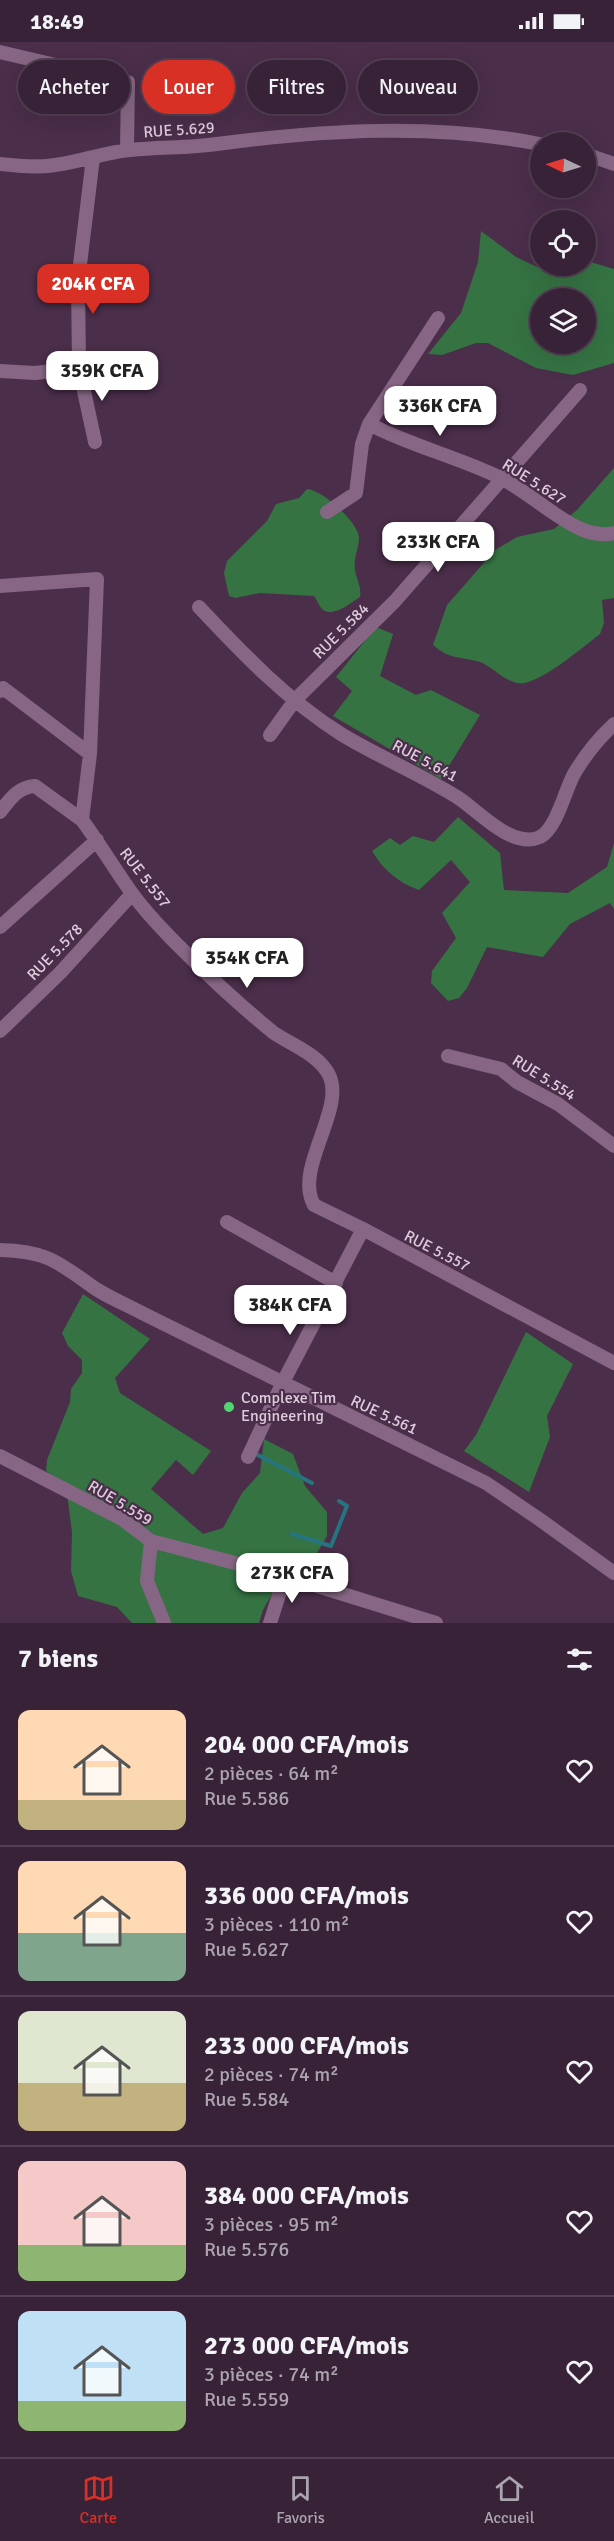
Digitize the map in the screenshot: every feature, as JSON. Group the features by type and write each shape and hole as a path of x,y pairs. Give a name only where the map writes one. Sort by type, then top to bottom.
{"street":[{"path":"0,52 128,82 126,150"},
{"name":"RUE 5.629","path":"0,164 55,165 126,150 322,133 458,132 505,136 530,142"},
{"path":"93,158 78,281 79,368 95,442"},
{"path":"596,158 614,164"},
{"path":"327,512 356,493 362,444 369,424 438,318"},
{"path":"0,371 35,373 79,368"},
{"name":"RUE 5.584","path":"270,735 295,700 395,601 580,390"},
{"name":"RUE 5.627","path":"369,424 395,437 502,479 590,533 605,535 614,533"},
{"path":"0,586 97,579 90,754 82,820"},
{"name":"RUE 5.641","path":"200,607 249,661 339,733 460,799 502,830 517,838 529,839 540,836 548,829 573,776 588,752 614,724"},
{"path":"1,688 90,754"},
{"name":"RUE 5.557","path":"0,812 16,793 26,786 35,786 82,820 132,894 186,952 245,1009 274,1033 323,1066 330,1076 330,1107 308,1179 308,1192 317,1208 363,1229 614,1363"},
{"path":"0,927 96,840"},
{"name":"RUE 5.578","path":"0,1031 60,973 132,894"},
{"name":"RUE 5.554","path":"448,1056 501,1069 517,1082 558,1104 614,1146"},
{"path":"227,1222 336,1283"},
{"path":"248,1457 282,1384 363,1229"},
{"name":"RUE 5.561","path":"0,1250 42,1254 57,1261 98,1290 282,1384 486,1483 614,1573"},
{"name":"RUE 5.559","path":"0,1456 122,1519 151,1540 285,1576 436,1623"},
{"path":"151,1540 147,1581 164,1623"},
{"path":"270,1623 285,1576"}],"green space":[{"path":"481,231 516,257 530,264 530,276 596,276 596,264 614,269 614,363 573,375 536,368 488,343 476,343 442,355 428,354 461,313 478,262"},
{"path":"614,468 614,598 602,600 604,623 600,634 560,665 525,683 512,681 480,662 450,655 433,645 447,605 495,550 517,537 554,529 577,510"},
{"path":"307,489 322,495 339,508 357,532 359,542 355,566 360,597 342,609 326,612 314,596 260,593 235,598 229,596 224,573 227,561 267,521 276,504 299,498"},
{"path":"376,627 393,634 380,676 416,695 431,690 480,715 441,779 333,716 352,691 336,677"},
{"path":"458,817 500,853 504,890 568,893 607,867 614,843 614,909 610,903 570,924 543,957 487,947 467,988 459,998 448,1001 431,983 432,971 456,938 442,913 470,882 451,860 419,890 392,875 372,851 390,838 400,845 413,836 434,842"},
{"path":"83,1294 150,1339 115,1378 120,1393 211,1451 193,1475 176,1460 151,1489 203,1534 223,1528 242,1493 260,1473 264,1439 293,1454 305,1486 327,1512 327,1536 308,1568 281,1578 263,1610 259,1623 132,1623 117,1607 78,1596 71,1571 72,1532 66,1486 46,1471 47,1460 70,1402 71,1389 82,1373 82,1360 68,1346 62,1333"},
{"path":"526,1332 573,1364 547,1416 550,1437 529,1492 464,1451 476,1435"}],"waterway":[{"path":"254,1453 312,1483"},
{"path":"292,1534 331,1546 347,1506 339,1501"}],"place":[{"name":"Complexe Tim Engineering","path":"229,1407"}]}
